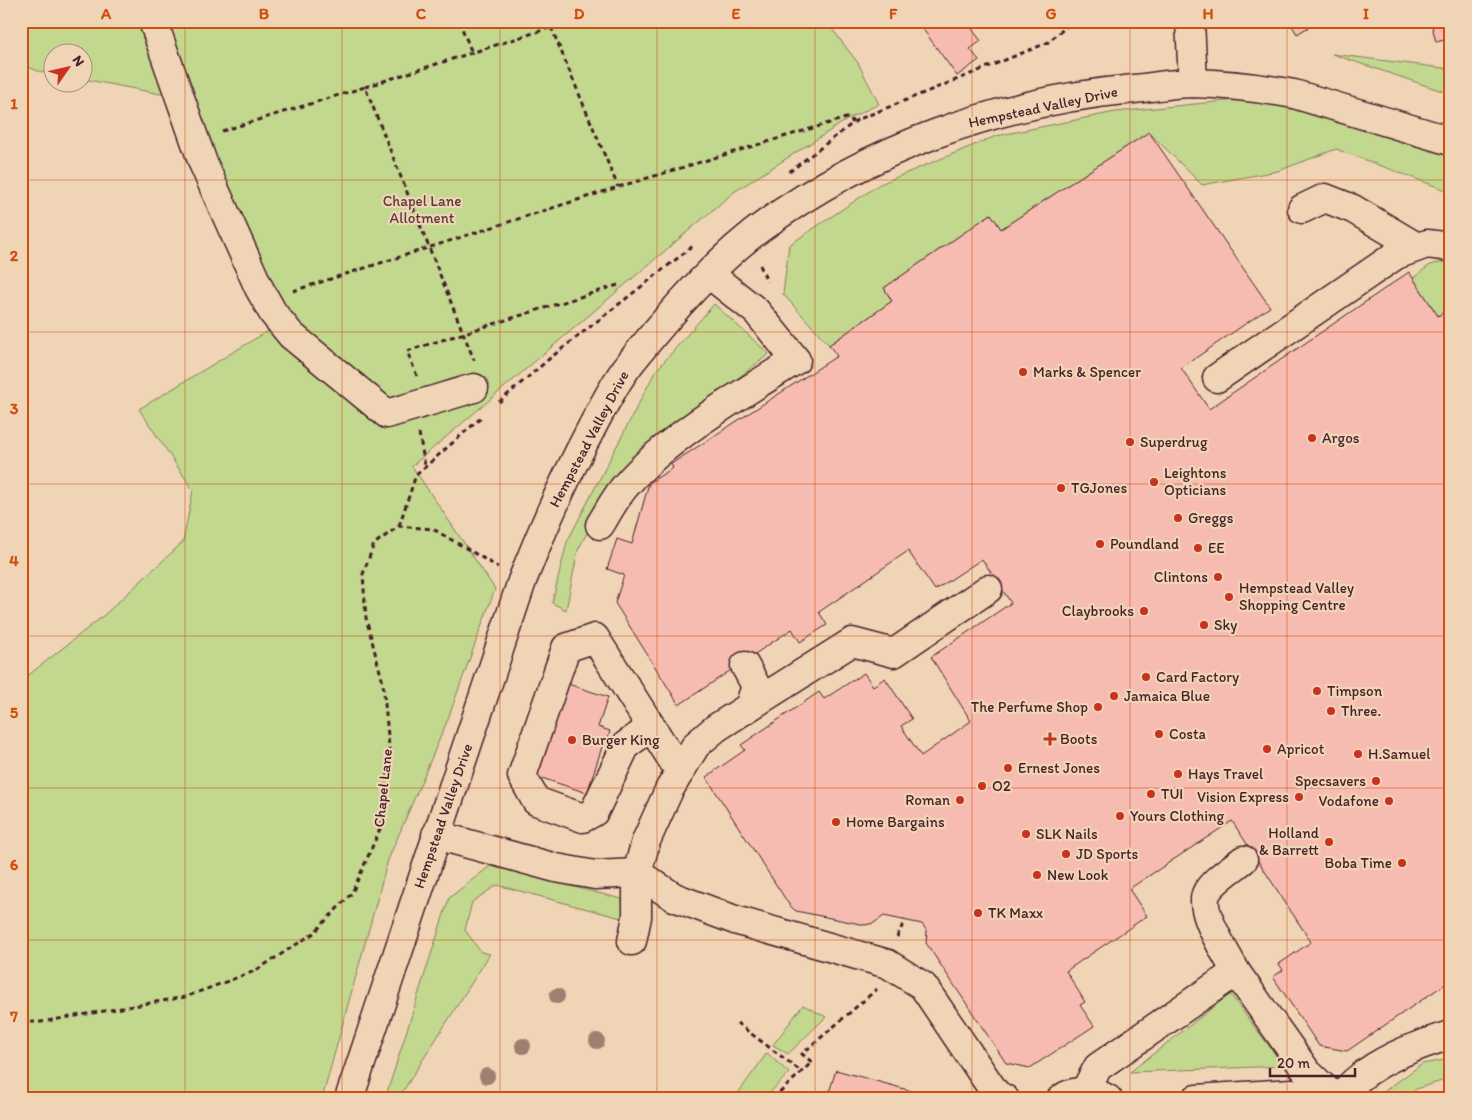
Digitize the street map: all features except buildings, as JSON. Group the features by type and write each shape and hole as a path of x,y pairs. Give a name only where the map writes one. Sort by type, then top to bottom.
{"street":[{"path":"153,21 211,181 266,300 291,335 387,414 474,388"},
{"path":"1190,21 1193,83"},
{"name":"Hempstead Valley Drive","path":"348,1099 522,581 546,521 573,464 630,364 709,274 758,230 820,187 934,132 996,114 1096,92 1193,83 1269,89 1294,94 1451,141"},
{"path":"1302,209 1326,198 1353,209 1417,247"},
{"path":"1218,378 1396,256 1427,244 1451,246"},
{"path":"600,525 626,484 663,451 722,407 796,360 756,311 709,274"},
{"path":"632,941 637,917 637,873 646,842 680,772 696,745 716,728 852,642 894,653 988,589"},
{"path":"651,727 626,745 594,812 583,818 536,801 522,776 566,648 595,638 680,772"},
{"path":"745,666 756,686 749,707"},
{"path":"436,835 556,868 595,875 637,873 674,897 735,920 888,964 922,986 996,1094 1004,1099"},
{"path":"1243,860 1206,892 1204,901 1215,933 1236,972 1307,1072 1338,1099 1358,1078 1403,1052 1426,1042 1451,1035"},
{"path":"1085,1096 1098,1067 1236,972"},
{"path":"1196,1099 1292,1093 1330,1099"}],"path":[{"path":"459,21 472,53"},
{"path":"195,140 571,21"},
{"path":"552,27 618,187"},
{"path":"365,87 464,332 477,369 467,371 474,388"},
{"path":"266,300 618,187 846,118 850,118 853,123"},
{"path":"425,467 420,404 406,351 618,285"},
{"name":"Chapel Lane","path":"21,1022 41,1022 184,998 255,971 314,933 352,893 380,829 390,757 383,683 366,618 363,574 374,544 399,526 433,529 522,581"},
{"path":"773,1099 812,1062 802,1054 877,990 897,935 905,920"},
{"path":"737,1023 802,1072"}],"green space":[{"name":"Chapel Lane Allotment","path":"21,21 826,21 858,63 879,104 850,118 734,192 412,466 495,589 446,724 388,860 322,1099 21,1099 21,681 102,617 183,542 193,490 139,409 273,328 166,95 92,81 92,42 42,42 42,72 21,64"},
{"path":"1332,54 1451,69 1451,94"},
{"path":"1255,98 1451,157 1451,192 1336,149 1278,171 1202,185 1149,132 1001,229 991,214 884,288 892,301 829,345 783,294 789,245 880,184 996,136 1115,112"},
{"path":"1451,260 1451,307 1438,316 1413,278 1430,265"},
{"path":"714,304 769,354 652,445 599,510 578,550 566,610 552,603 567,542 655,372"},
{"path":"490,866 622,899 625,919 497,885 472,902 465,930 481,952 490,954 398,1099 385,1099 449,898"},
{"path":"1230,994 1284,1066 1130,1072"},
{"path":"803,1005 826,1017 788,1054 773,1045"},
{"path":"767,1053 789,1073 764,1099 734,1099"},
{"path":"1445,1060 1451,1064 1451,1078 1416,1089 1407,1099 1381,1099 1386,1090 1422,1064"}],"place":[{"name":"Marks & Spencer","path":"1023,372"},
{"name":"Argos","path":"1312,438"},
{"name":"Superdrug","path":"1130,442"},
{"name":"Leightons Opticians","path":"1154,482"},
{"name":"TGJones","path":"1061,488"},
{"name":"Greggs","path":"1178,518"},
{"name":"Poundland","path":"1100,544"},
{"name":"EE","path":"1198,548"},
{"name":"Clintons","path":"1218,577"},
{"name":"Hempstead Valley Shopping Centre","path":"1229,597"},
{"name":"Claybrooks","path":"1144,611"},
{"name":"Sky","path":"1204,625"},
{"name":"Card Factory","path":"1146,677"},
{"name":"Timpson","path":"1317,691"},
{"name":"Jamaica Blue","path":"1114,696"},
{"name":"The Perfume Shop","path":"1098,707"},
{"name":"Three.","path":"1331,711"},
{"name":"Costa","path":"1159,734"},
{"name":"Boots","path":"1050,739"},
{"name":"Burger King","path":"572,740"},
{"name":"Apricot","path":"1267,749"},
{"name":"H.Samuel","path":"1358,754"},
{"name":"Ernest Jones","path":"1008,768"},
{"name":"Hays Travel","path":"1178,774"},
{"name":"Specsavers","path":"1376,781"},
{"name":"O2","path":"982,786"},
{"name":"TUI","path":"1151,794"},
{"name":"Vision Express","path":"1299,797"},
{"name":"Roman","path":"960,800"},
{"name":"Vodafone","path":"1389,801"},
{"name":"Yours Clothing","path":"1120,816"},
{"name":"Home Bargains","path":"836,822"},
{"name":"SLK Nails","path":"1026,834"},
{"name":"Holland & Barrett","path":"1329,842"},
{"name":"JD Sports","path":"1066,854"},
{"name":"Boba Time","path":"1402,863"},
{"name":"New Look","path":"1037,875"},
{"name":"TK Maxx","path":"978,913"}]}
